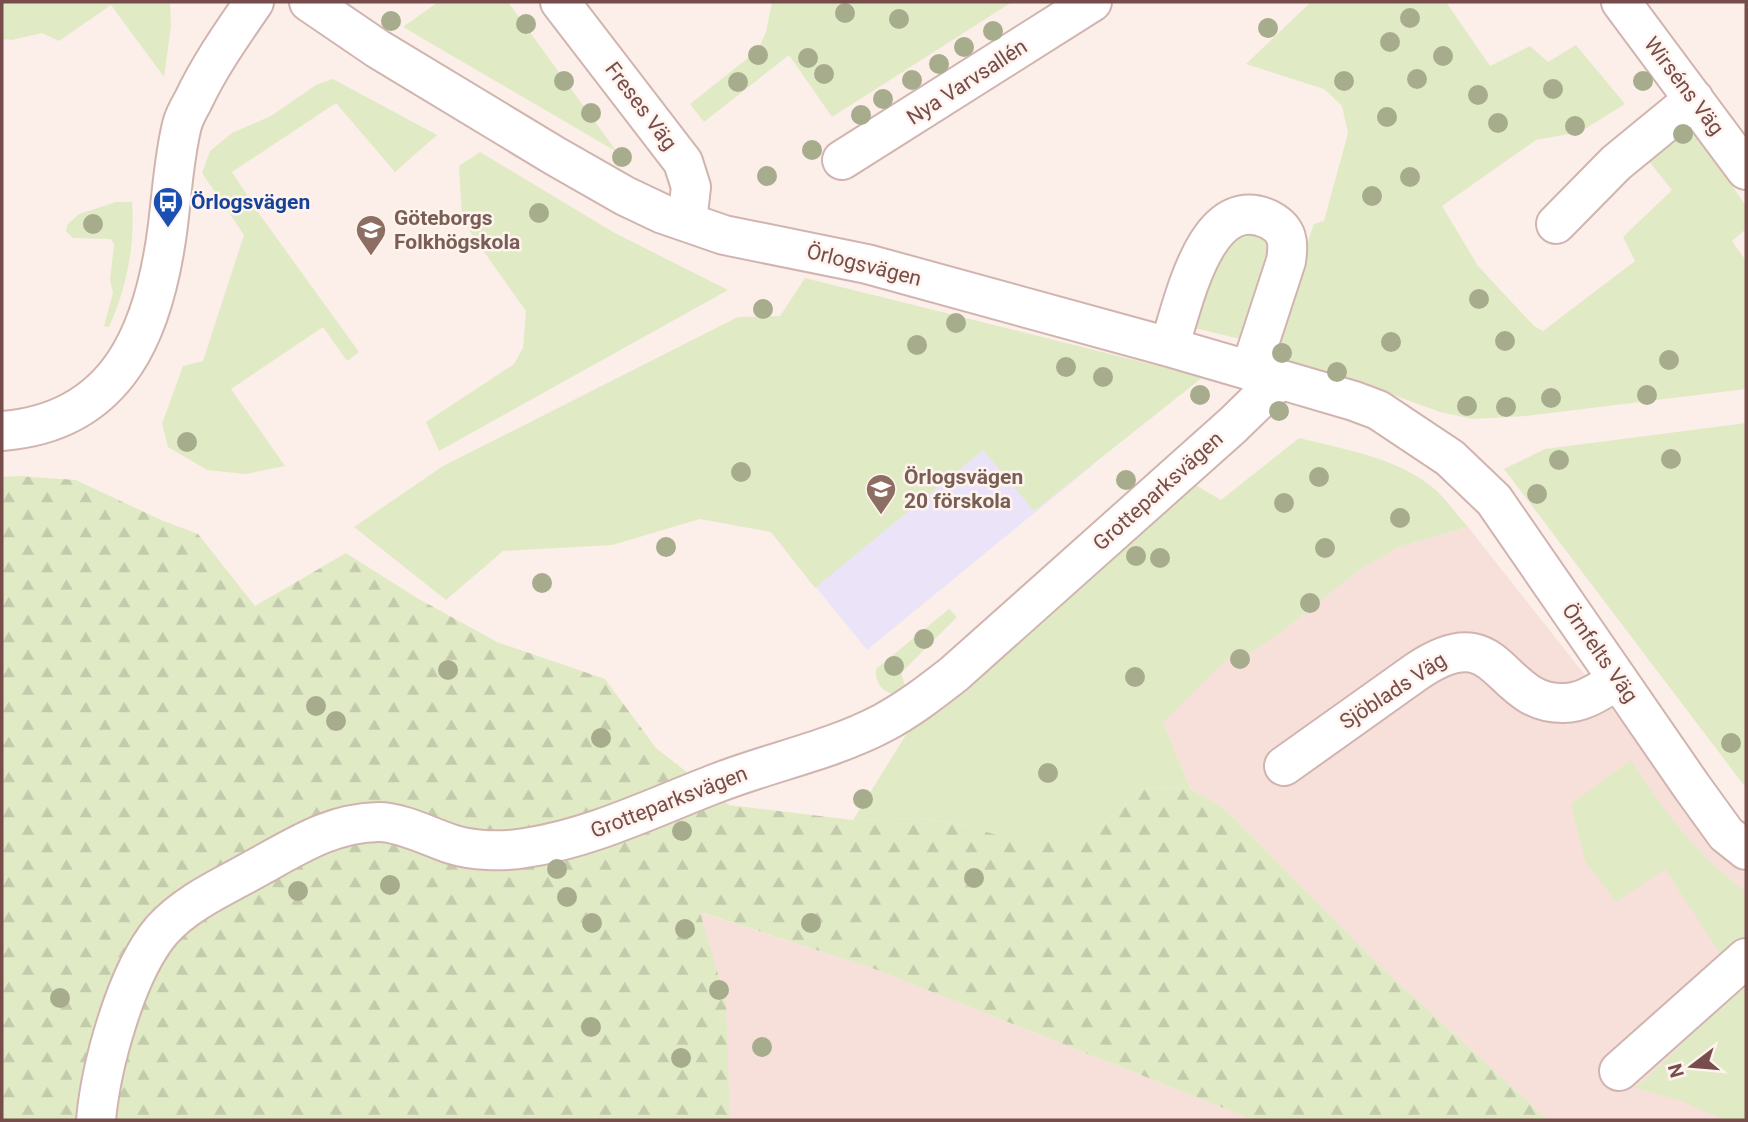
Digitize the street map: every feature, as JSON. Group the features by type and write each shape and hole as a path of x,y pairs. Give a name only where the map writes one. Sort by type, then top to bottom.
{"street":[{"path":"2,431 39,425 86,405 120,370 139,340 158,282 182,123 209,67 254,2"},
{"name":"Örlogsvägen","path":"309,2 378,49 555,156 625,196 663,214 724,235 867,264 1354,401 1378,410 1450,458"},
{"name":"Freses Väg","path":"560,2 683,162 691,187 687,222"},
{"name":"Nya Varvsallén","path":"842,160 1092,2"},
{"name":"Wirséns Väg","path":"1621,2 1746,170"},
{"path":"1556,224 1616,163 1694,99"},
{"path":"1169,347 1203,248 1217,229 1238,217 1267,219 1286,233 1288,245 1264,376"},
{"name":"Grotteparksvägen","path":"96,1120 99,1087 121,1011 140,964 162,930 188,908 227,883 319,833 381,822 454,845 488,850 523,849 557,842 603,829 720,781 830,744 882,723 923,698 954,674 1233,425 1264,376"},
{"name":"Örnfelts Väg","path":"1450,458 1494,500 1726,834 1746,850"},
{"name":"Sjöblads Väg","path":"1284,766 1436,658 1448,653 1460,652 1483,657 1498,665 1518,688 1542,700 1563,704 1582,700 1618,680"},
{"path":"1619,1071 1746,958"}],"shaded area":[{"name":"Örlogsvägen 20 förskola","path":"870,382 1094,464 867,650 771,532 734,520"},
{"path":"1468,527 1738,869 1746,874 1746,1120 1548,1120 1380,966 1225,809 1190,788 1163,723 1236,650 1249,654 1362,568 1399,547"},
{"path":"699,912 872,968 1254,1120 730,1120 725,1002"}],"green space":[{"path":"2,2 170,2 171,26 164,77 111,5 59,41 42,33 12,40 2,39"},
{"path":"438,2 508,2 617,152 403,27"},
{"path":"772,2 1012,2 832,117 789,55 704,122 690,104 758,50 766,32"},
{"path":"1311,2 1446,2 1490,66 1530,46 1548,62 1576,45 1625,104 1580,132 1536,140 1442,206 1478,266 1534,326 1543,331 1635,261 1623,237 1672,190 1643,154 1689,123 1746,206 1746,229 1732,241 1746,261 1746,389 1526,416 1473,419 1440,412 1358,382 1266,360 1314,224 1324,221 1348,133 1342,106 1324,89 1246,64"},
{"path":"333,79 437,135 395,172 336,103 232,172 359,352 347,361 323,327 231,389 285,466 246,474 207,470 168,447 162,424 183,366 203,361 244,235 202,173 210,151 232,133 271,116 316,85"},
{"path":"480,152 613,232 728,290 439,451 426,422 514,364 523,348 526,311 472,235 462,216 459,166"},
{"path":"116,202 132,202 132,234 125,281 109,327 104,326 113,293 110,280 114,245 111,239 73,238 66,231 67,225 79,214"},
{"path":"1237,226 1265,239 1268,250 1262,289 1240,339 1190,327 1216,245"},
{"path":"805,278 1203,377 1034,511 983,450 815,588 771,532 700,519 612,545 503,551 446,600 354,527 443,466 738,317 780,316"},
{"path":"1746,423 1746,788 1504,469 1545,449"},
{"path":"1299,438 1368,455 1417,476 1446,500 1468,527 1399,547 1362,568 1249,654 1235,651 1163,723 1190,788 1143,789 1093,834 1027,845 970,827 924,818 853,820 912,725 1190,482 1221,500"},
{"path":"2,477 76,480 161,520 198,534 255,606 346,553 417,598 497,642 605,679 656,748 729,805 853,820 923,818 970,827 1027,844 1093,834 1143,789 1190,788 1225,809 1380,966 1548,1120 1254,1120 872,968 700,912 726,1002 730,1120 2,1120"},
{"path":"949,609 957,617 901,673 905,686 893,694 882,688 876,669"},
{"path":"1631,760 1682,832 1729,879 1746,892 1746,940 1725,961 1665,869 1616,902 1585,861 1571,804"},
{"path":"1746,983 1746,1120 1725,1120 1679,1100 1627,1086 1639,1085"}],"place":[{"name":"Örlogsvägen","path":"168,229"},
{"name":"Göteborgs Folkhögskola","path":"371,257"},
{"name":"Örlogsvägen 20 förskola","path":"881,516"}]}
